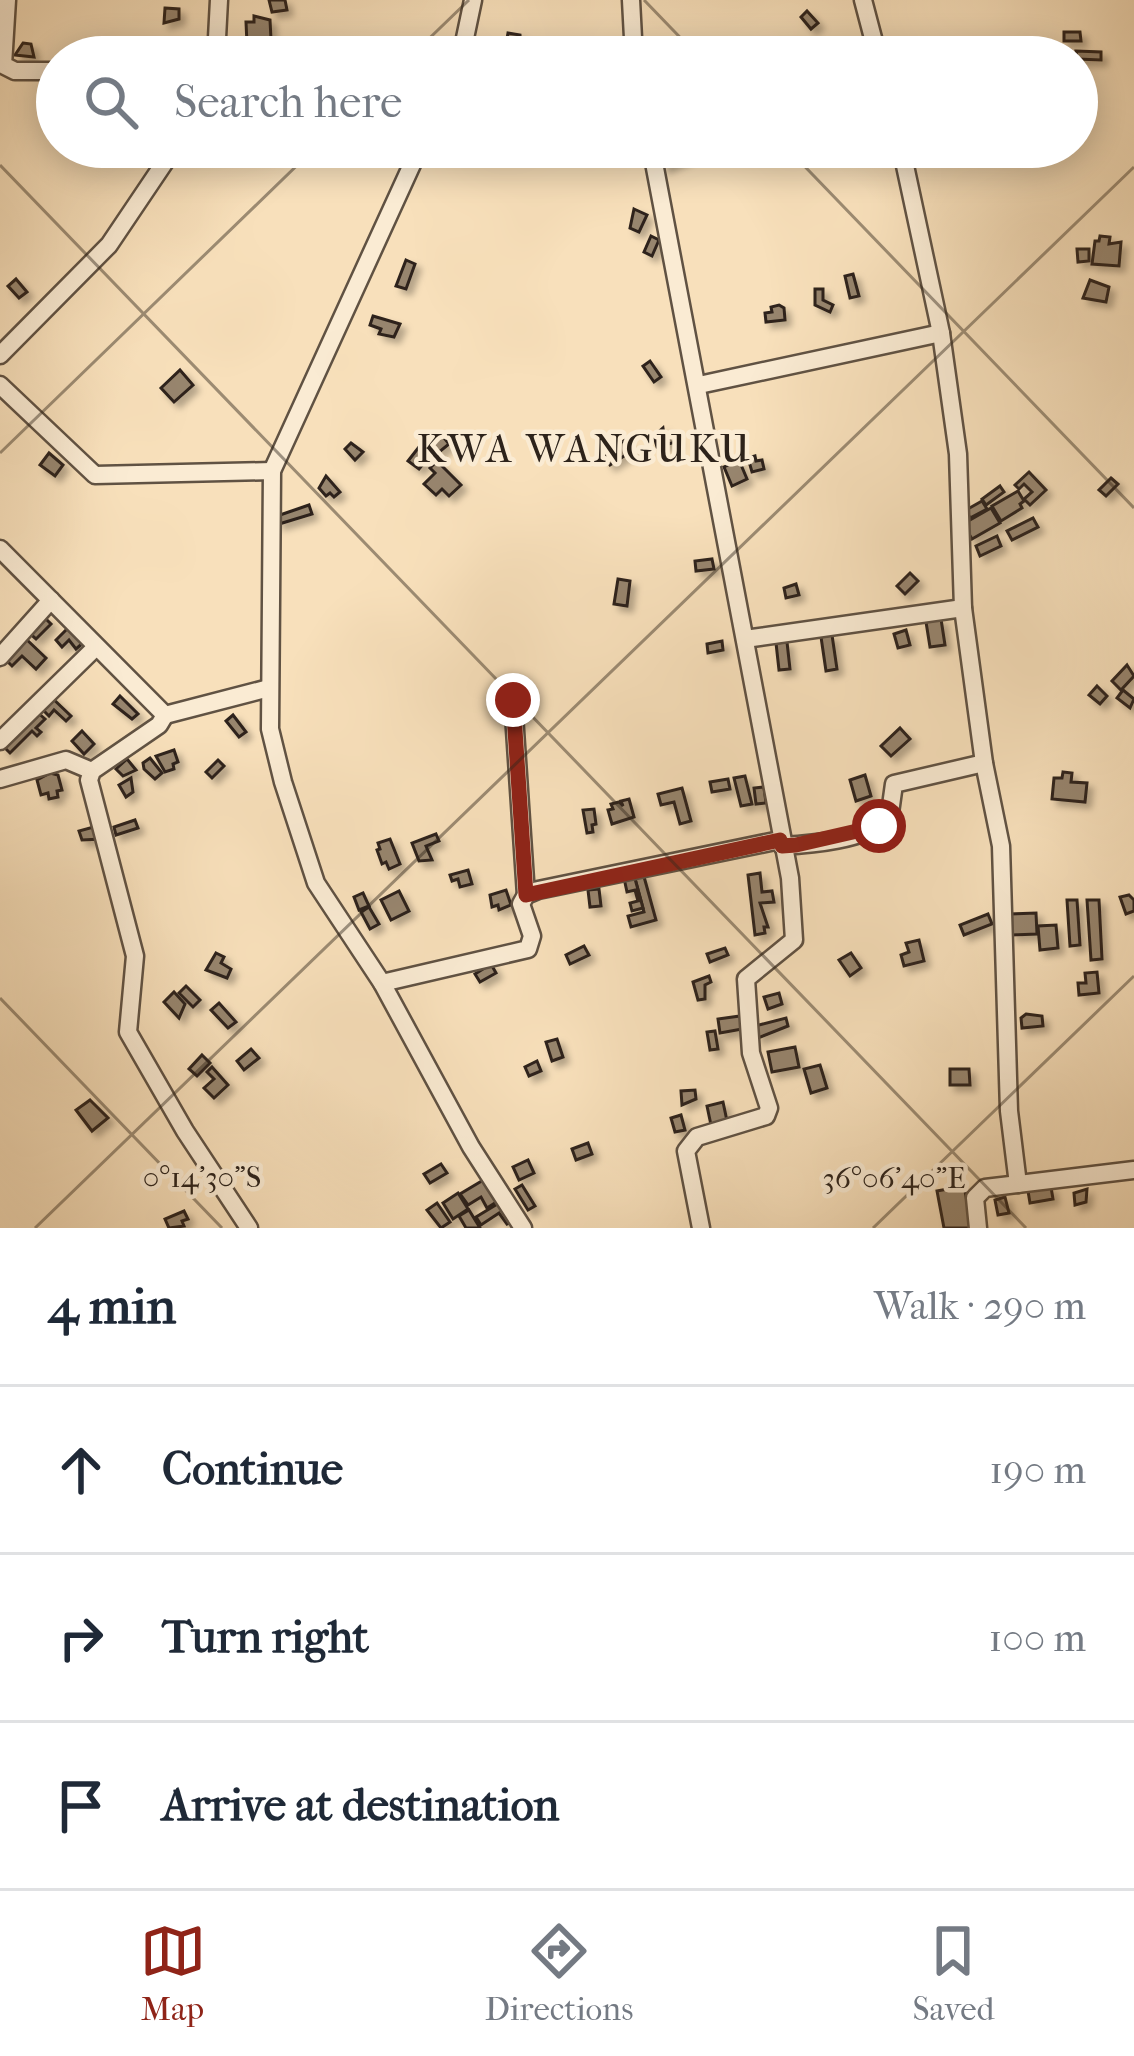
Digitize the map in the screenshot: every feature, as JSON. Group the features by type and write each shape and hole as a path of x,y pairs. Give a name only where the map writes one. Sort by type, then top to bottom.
{"street":[{"path":"8,0 3,65 15,71 36,71"},
{"path":"217,36 219,0"},
{"path":"465,36 473,0"},
{"path":"631,0 633,36"},
{"path":"863,0 872,36"},
{"path":"0,355 109,245 161,168"},
{"path":"410,168 272,471 270,728 316,883 382,983 471,1148 523,1228"},
{"path":"655,168 790,878 794,940 746,980 751,1052 769,1108 763,1119 690,1142 686,1151 701,1228"},
{"path":"906,168 941,333 958,454 962,608 1000,846 1009,1111 1018,1184"},
{"path":"699,385 941,333"},
{"path":"0,385 94,475 272,471"},
{"path":"0,549 165,715"},
{"path":"0,657 52,600"},
{"path":"745,639 962,608"},
{"path":"0,741 96,647"},
{"path":"92,771 159,725 165,715 269,688"},
{"path":"382,983 528,950 532,936 521,904 526,895 513,700"},
{"path":"0,779 66,760 92,771"},
{"path":"526,895 781,843 837,839 889,820 894,784 984,763"},
{"path":"92,771 91,795 135,956 128,1032 184,1131 249,1228"},
{"path":"978,1228 978,1193 1134,1170"}],"building":[{"path":"269,0 285,0 287,10 272,12"},
{"path":"165,8 179,9 179,19 164,23"},
{"path":"807,11 818,23 811,29 801,17"},
{"path":"254,16 270,20 271,36 247,36 246,22 254,22"},
{"path":"23,43 31,44 34,57 15,55"},
{"path":"634,209 647,215 639,232 630,228"},
{"path":"651,236 659,240 652,256 644,252"},
{"path":"1100,236 1110,237 1109,244 1121,242 1119,266 1092,264"},
{"path":"1077,249 1089,249 1089,261 1078,262"},
{"path":"406,260 415,264 406,289 396,286"},
{"path":"853,274 859,296 850,298 845,276"},
{"path":"16,279 27,292 19,298 8,286"},
{"path":"1090,280 1109,287 1106,302 1083,298"},
{"path":"815,289 823,289 823,300 833,305 830,312 815,305"},
{"path":"779,305 785,320 766,322 765,313"},
{"path":"373,316 400,324 394,337 379,334 381,329 370,325"},
{"path":"650,361 661,377 654,382 643,366"},
{"path":"180,370 193,385 174,402 161,388"},
{"path":"663,428 664,434 673,432 676,442 657,447 654,436"},
{"path":"441,434 449,444 438,453 430,443"},
{"path":"625,440 632,451 610,465 603,454"},
{"path":"351,443 363,452 355,460 345,449"},
{"path":"419,447 430,456 419,469 408,461"},
{"path":"49,453 63,465 55,476 40,465"},
{"path":"755,456 764,469 752,472 748,458"},
{"path":"739,460 747,479 732,486 724,467"},
{"path":"437,461 461,485 449,496 442,489 436,495 424,484 435,473 430,468"},
{"path":"1029,472 1046,490 1030,505 1024,499 1032,492 1024,484 1019,489 1015,485"},
{"path":"326,476 340,492 334,497 319,488"},
{"path":"1111,478 1118,484 1106,496 1099,490"},
{"path":"1000,486 1004,492 986,505 982,499"},
{"path":"1018,491 1022,508 1001,521 992,506"},
{"path":"982,501 987,509 970,518 966,510"},
{"path":"309,505 312,514 279,524 277,516"},
{"path":"991,508 1000,523 972,539 963,524"},
{"path":"1033,518 1038,527 1012,540 1007,531"},
{"path":"997,536 1001,546 980,556 976,546"},
{"path":"712,559 714,569 696,571 695,561"},
{"path":"910,573 918,581 905,594 897,586"},
{"path":"618,579 630,581 627,606 614,604"},
{"path":"796,584 799,595 786,598 784,588"},
{"path":"44,617 51,624 36,639 28,632"},
{"path":"941,619 945,645 930,647 926,622"},
{"path":"70,626 84,642 76,649 69,640 62,647 56,640"},
{"path":"906,630 910,645 898,648 894,634"},
{"path":"832,635 837,669 826,671 821,637"},
{"path":"25,638 46,658 36,669 22,656 12,666 5,659"},
{"path":"722,641 723,650 708,653 707,644"},
{"path":"787,642 790,669 779,670 776,643"},
{"path":"1127,665 1134,676 1121,690 1112,681"},
{"path":"1097,686 1107,696 1100,704 1089,695"},
{"path":"1123,690 1134,699 1130,708 1117,698"},
{"path":"49,695 71,716 66,721 54,710 49,716 42,709"},
{"path":"120,696 138,714 132,719 113,704"},
{"path":"36,711 45,719 36,728 41,732 37,736 32,731 10,753 2,745"},
{"path":"233,715 246,732 239,737 226,721"},
{"path":"900,728 910,739 891,756 881,746"},
{"path":"82,731 94,744 84,754 72,741"},
{"path":"174,750 178,762 165,772 156,756"},
{"path":"150,758 162,773 155,779 144,769 143,763"},
{"path":"127,759 136,770 123,776 116,769"},
{"path":"218,760 224,766 212,778 206,772"},
{"path":"1063,772 1072,773 1071,782 1087,783 1085,802 1052,799 1054,778 1062,778"},
{"path":"50,773 58,775 62,790 49,799 48,793 41,795 37,780"},
{"path":"865,775 871,796 856,801 850,780"},
{"path":"745,776 752,804 741,806 734,778"},
{"path":"131,778 133,792 126,797 119,785"},
{"path":"728,779 730,789 712,792 710,782"},
{"path":"764,787 766,803 756,804 754,788"},
{"path":"682,788 691,821 680,824 674,802 661,805 658,794"},
{"path":"629,799 634,817 612,824 611,804 623,806 621,801"},
{"path":"594,809 596,824 587,833 583,810"},
{"path":"135,820 138,828 116,835 114,827"},
{"path":"97,826 101,839 82,840 79,831"},
{"path":"436,834 439,841 426,846 432,860 419,861 412,843"},
{"path":"390,839 400,864 389,869 377,850 378,843"},
{"path":"468,870 472,884 460,887 458,879 452,881 450,875"},
{"path":"643,873 656,920 631,927 628,916 644,912 634,875"},
{"path":"760,873 762,892 772,891 774,902 760,903 768,927 755,935 748,875"},
{"path":"634,875 643,908 632,911 630,903 638,901 635,890 627,892 624,878"},
{"path":"599,889 601,906 590,907 588,890"},
{"path":"506,890 511,905 499,910 498,905 492,907 490,895"},
{"path":"399,891 409,911 391,920 381,900"},
{"path":"363,893 369,906 359,910 354,897"},
{"path":"1129,895 1134,911 1126,914 1120,897"},
{"path":"1067,900 1077,900 1080,945 1070,946"},
{"path":"1087,900 1099,900 1102,959 1091,960"},
{"path":"369,907 379,924 370,929 361,912"},
{"path":"1036,913 1037,934 1012,935 1010,914"},
{"path":"988,914 992,924 964,935 960,925"},
{"path":"1056,925 1058,948 1040,950 1038,926"},
{"path":"919,940 924,961 904,966 901,955 909,952 906,943"},
{"path":"584,946 589,955 570,964 566,955"},
{"path":"725,948 728,955 710,962 707,954"},
{"path":"216,953 231,969 227,978 206,970"},
{"path":"851,953 861,968 850,976 839,960"},
{"path":"491,964 496,973 480,982 475,974"},
{"path":"1097,972 1099,993 1079,995 1078,983 1086,983 1085,973"},
{"path":"709,976 705,999 698,1000 693,982"},
{"path":"186,986 200,1000 193,1007 179,993"},
{"path":"174,992 185,1004 179,1018 164,1002"},
{"path":"779,993 782,1004 768,1009 764,997"},
{"path":"219,1003 236,1022 228,1028 211,1010"},
{"path":"740,1016 742,1029 720,1033 718,1019"},
{"path":"1042,1016 1043,1026 1022,1028 1021,1018"},
{"path":"786,1018 788,1026 758,1038 755,1026"},
{"path":"715,1031 718,1049 710,1050 707,1032"},
{"path":"557,1039 563,1057 552,1061 546,1042"},
{"path":"795,1047 799,1067 772,1072 768,1052"},
{"path":"251,1049 259,1058 244,1070 237,1061"},
{"path":"202,1055 210,1063 197,1076 189,1069"},
{"path":"537,1061 541,1071 529,1076 525,1067"},
{"path":"820,1065 827,1088 811,1093 804,1069"},
{"path":"212,1067 228,1085 214,1098 204,1088 214,1079 207,1072"},
{"path":"950,1069 969,1069 970,1085 950,1085"},
{"path":"695,1090 696,1099 682,1105 681,1091"},
{"path":"90,1100 108,1118 92,1131 76,1110"},
{"path":"723,1102 727,1121 711,1125 707,1106"},
{"path":"681,1115 685,1130 675,1132 671,1118"},
{"path":"588,1143 592,1154 576,1160 572,1149"},
{"path":"528,1160 534,1173 519,1180 513,1167"},
{"path":"441,1164 447,1173 430,1183 424,1174"},
{"path":"485,1179 498,1201 487,1208 481,1197 468,1205 460,1194"},
{"path":"522,1185 535,1206 528,1210 515,1189"},
{"path":"964,1186 972,1228 944,1228 937,1191"},
{"path":"1051,1187 1053,1199 1030,1203 1028,1191"},
{"path":"1087,1189 1086,1202 1075,1205 1074,1193"},
{"path":"458,1193 468,1209 453,1219 443,1203"},
{"path":"1005,1197 1009,1213 998,1215 995,1200"},
{"path":"437,1203 450,1222 441,1228 427,1210"},
{"path":"499,1203 511,1222 507,1224 499,1213 481,1225 476,1217"},
{"path":"469,1210 480,1228 466,1228 459,1216"},
{"path":"184,1211 188,1219 182,1221 184,1226 169,1228 165,1219"}],"district":[{"name":"KWA WANGUKU","path":"585,448"}],"route":[{"path":"513,700 526,895 780,840 782,846 796,845 879,826"}]}
